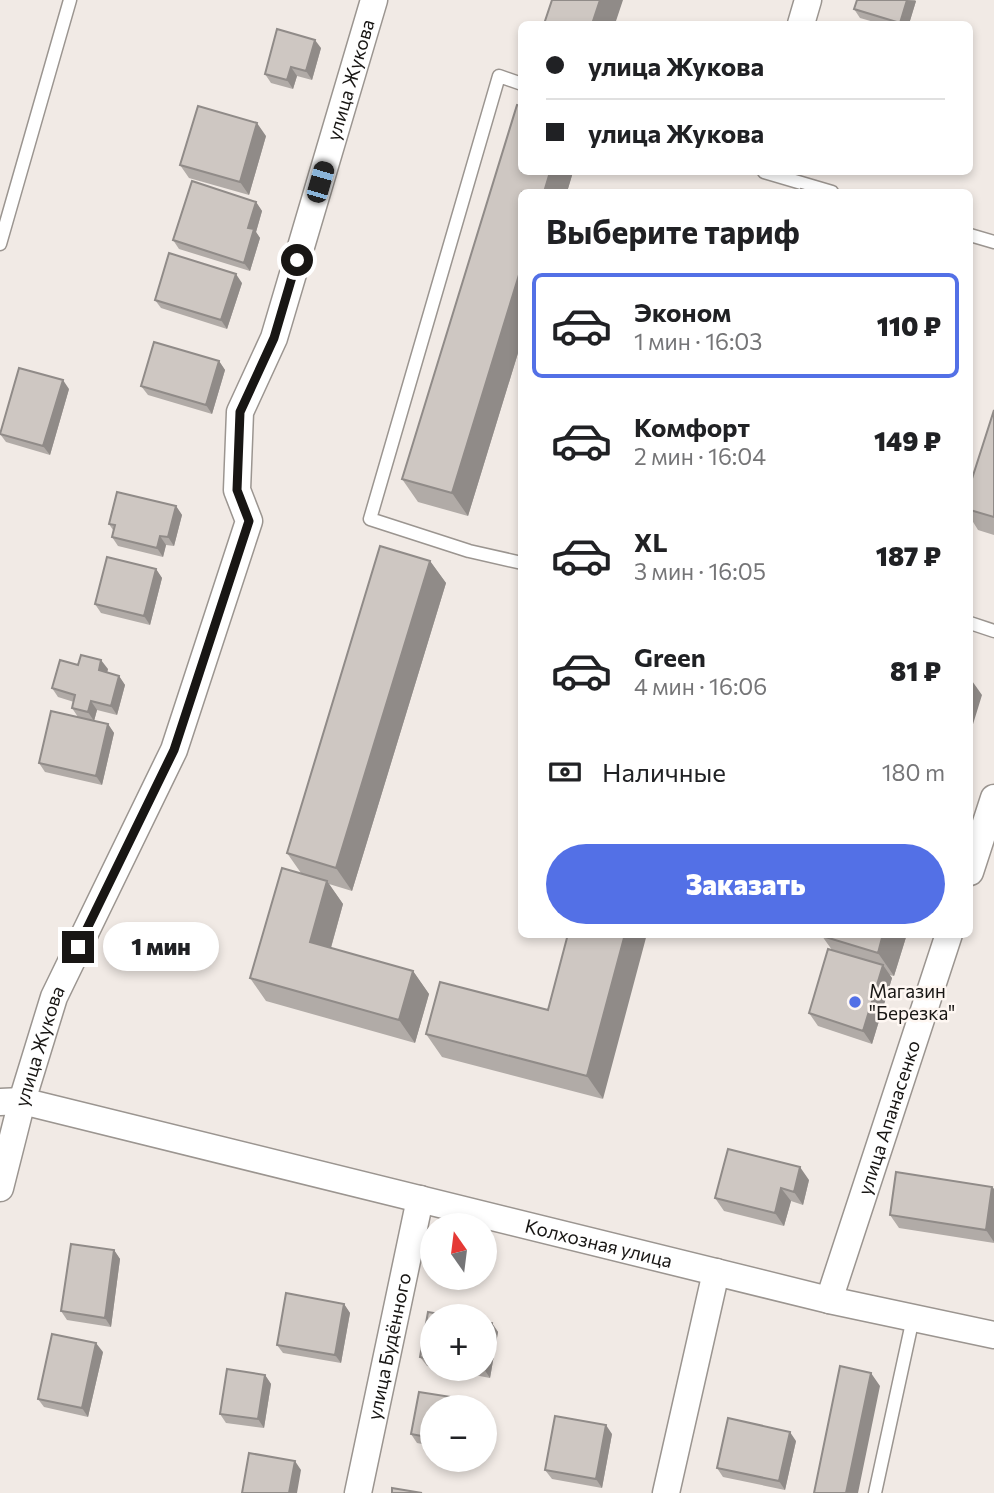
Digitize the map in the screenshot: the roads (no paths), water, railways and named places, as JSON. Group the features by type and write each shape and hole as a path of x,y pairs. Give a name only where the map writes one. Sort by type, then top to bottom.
{"street":[{"name":"улица Жукова","path":"0,1188 11,1101 54,996 174,750 249,521 237,490 240,412 274,338 374,0"},
{"path":"802,21 808,0"},
{"path":"973,864 994,798"},
{"name":"улица Апанасенко","path":"829,1300 948,938"},
{"name":"Колхозная улица","path":"11,1101 829,1300 994,1335"},
{"name":"улица Будённого","path":"358,1493 419,1199"},
{"path":"666,1493 716,1272"}],"lane":[{"path":"0,244 70,0"},
{"path":"518,83 499,76 370,519 468,551 518,562"},
{"path":"774,175 822,189"},
{"path":"973,236 994,243"},
{"path":"973,623 994,631"},
{"path":"875,1493 913,1318"}],"place":[{"name":"Магазин \"Березка\"","path":"855,1002"}]}
